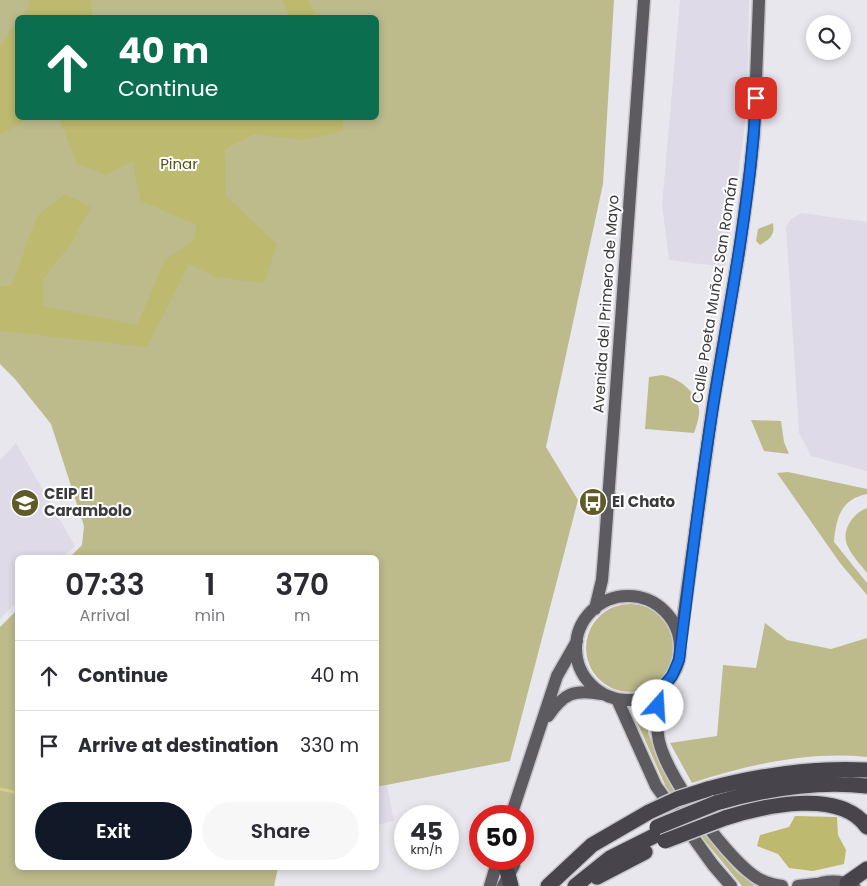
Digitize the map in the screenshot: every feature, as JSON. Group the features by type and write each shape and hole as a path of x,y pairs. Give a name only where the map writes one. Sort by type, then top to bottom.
{"highway":[{"path":"548,886 592,845 649,812 678,799 759,776 786,772 840,769 867,770"},
{"path":"575,886 610,858 661,834 720,810 756,792 817,784 867,786"},
{"path":"720,810 785,796 838,793 867,795"},
{"path":"720,810 743,812 777,806 814,803 836,806 853,813 867,827"},
{"path":"580,886 661,834"},
{"path":"850,884 867,869"}],"main road":[{"name":"Avenida del Primero de Mayo","path":"595,609 602,580 605,543 644,0"},
{"name":"Calle Poeta Muñoz San Román","path":"680,642 713,404 739,252 750,171 755,123 759,0"},
{"path":"515,805 558,676 577,641 584,621 595,609 619,598 634,597 657,605 670,617 680,642 679,660 676,668 661,689 635,700 579,691 565,696 556,704 542,725"},
{"path":"577,641 578,660 586,677 592,684 612,697 656,786 713,865 731,886"},
{"path":"661,689 658,736 673,776 714,835 735,859 762,881 782,886"},
{"path":"521,805 525,777"},
{"path":"490,886 495,870"},
{"path":"507,882 511,870"},
{"path":"798,886 832,881 850,884"}],"shaded area":[{"path":"680,0 749,0 747,110 725,267 669,260 662,205"},
{"path":"801,213 867,222 867,471 811,456 799,433 786,227 791,219"},
{"name":"CEIP El Carambolo","path":"16,443 75,546 65,555 15,555 15,604 0,619 0,460"},
{"path":"387,785 394,821 379,824 379,786"}],"green space":[{"path":"0,0 614,0 603,184 546,447 578,500 510,761 379,786 379,555 72,555 82,545 84,526 51,424 15,379 0,364"},
{"path":"30,0 91,0 92,15 23,15 28,8"},
{"path":"282,0 308,0 316,15 289,15"},
{"path":"15,25 15,120 26,120 0,135 0,46"},
{"name":"Pinar","path":"60,120 96,120 97,122 98,120 343,120 343,131 304,140 254,134 225,149 226,196 277,244 264,283 215,277 189,264 147,347 0,331 0,287 12,285 37,216 65,194 91,207 70,245 43,279 43,306 137,325 165,260 194,240 197,225 141,201 132,161 106,175 77,164"},
{"path":"773,223 771,237 760,245 756,241 758,229"},
{"path":"662,375 675,379 686,386 697,402 699,412 694,433 645,429 649,377"},
{"path":"751,420 781,421 784,442 789,454 764,451"},
{"path":"788,472 867,489 867,494 851,500 841,511 836,525 834,542 867,583 867,595 840,563 777,473"},
{"path":"867,508 867,573 850,550 846,541 846,535 849,523 857,514"},
{"path":"630,604 647,608 661,617 670,631 674,648 670,665 661,679 647,688 630,692 613,688 599,679 590,665 586,648 590,631 599,617 613,608"},
{"path":"15,612 15,870 278,870 274,886 0,886 0,627"},
{"path":"765,623 787,640 831,649 867,638 867,757 822,756 778,761 734,770 692,783 670,743 717,736 723,665 756,668"},
{"path":"648,709 648,733 670,784 712,843 736,871 755,886 742,886 705,841 666,787 632,711"},
{"path":"795,816 837,817 838,835 846,850 844,864 813,871 789,868 778,854 757,846 760,835 789,827"}],"waterway":[{"path":"0,789 15,792"}],"place":[{"name":"El Chato","path":"593,502"},
{"name":"CEIP El Carambolo","path":"25,503"}],"route":[{"path":"658,706 661,689 672,676 679,660 713,404 742,234 754,133 756,98"}]}
